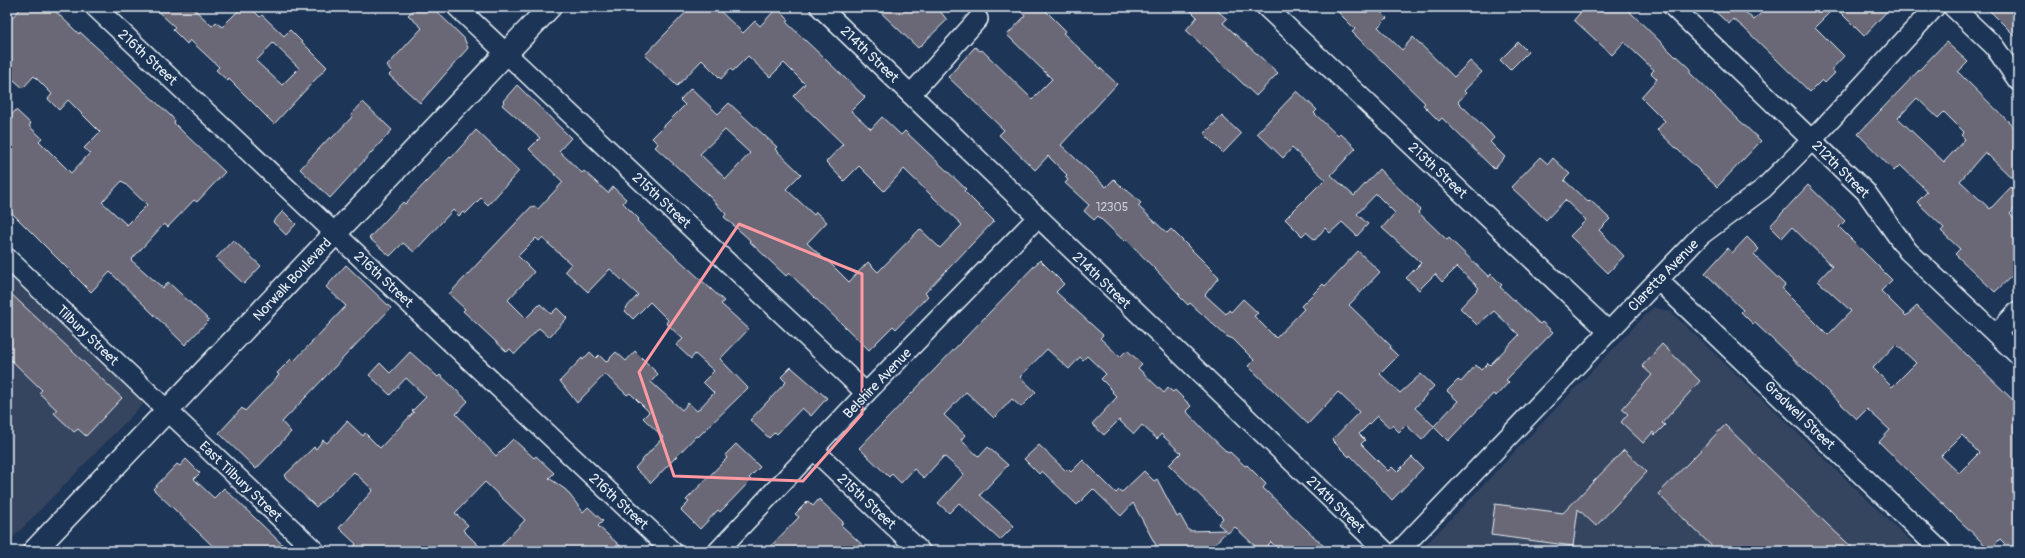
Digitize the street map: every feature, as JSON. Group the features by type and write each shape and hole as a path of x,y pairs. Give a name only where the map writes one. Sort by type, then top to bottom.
{"main road":[{"name":"Norwalk Boulevard","path":"34,551 550,7"}],"street":[{"name":"216th Street","path":"95,7 672,551"},
{"name":"215th Street","path":"457,7 866,393"},
{"name":"214th Street","path":"820,7 1037,218 1385,551"},
{"name":"213th Street","path":"1266,7 1609,332"},
{"name":"212th Street","path":"1673,7 1866,192 1908,251 2018,355"},
{"name":"Claretta Avenue","path":"1398,551 1701,235 1763,189 1812,140 1936,7"},
{"path":"1953,7 1994,46 2018,81"},
{"path":"911,94 978,19"},
{"name":"Belshire Avenue","path":"718,551 866,393 1037,218"},
{"name":"Tilbury Street","path":"7,258 168,411"},
{"name":"Gradwell Street","path":"1658,280 1941,551"},
{"path":"1996,334 2018,311"},
{"name":"East Tilbury Street","path":"168,411 315,551"},
{"name":"215th Street","path":"814,450 920,551"}],"highlighted area":[{"path":"739,224 862,274 862,414 803,481 674,476 639,372"}],"shaded area":[{"path":"7,273 144,403 7,544"},
{"path":"1653,307 1671,312 1921,551 1420,551"}],"building":[{"path":"22,7 51,7 171,116 175,121 174,123 225,172 197,202 194,200 168,227 164,224 131,260 163,288 168,282 209,320 185,345 110,272 91,292 7,208 7,120 16,110 31,124 29,126 42,138 39,141 71,173 90,153 84,148 100,132 68,100 59,110 48,99 52,94 34,76 23,88 7,74 7,23","holes":["122,181 147,205 127,225 102,202"]},
{"path":"153,7 192,7 212,26 216,22 222,27 242,7 250,7 260,17 262,15 284,36 290,30 327,67 274,124 229,79 228,81 216,70 219,67 190,40 187,44 173,30 175,27","holes":["273,43 299,68 282,85 256,61"]},
{"path":"416,7 432,7 464,38 468,48 420,103 389,75 392,72 387,66 422,28 408,15"},
{"path":"691,7 716,7 743,33 755,21 760,26 777,8 789,20 786,22 865,97 851,111 871,129 882,117 901,135 905,131 966,189 964,191 994,221 925,293 928,296 896,329 893,326 869,350 789,273 786,276 749,241 750,240 724,217 726,214 708,195 655,147 658,144 652,138 685,105 680,100 691,88 718,114 729,103 777,147 775,149 801,174 786,189 814,215 816,212 827,222 807,243 825,260 826,259 849,282 868,262 878,272 920,229 940,248 962,225 904,169 884,191 859,166 844,181 826,162 843,144 793,96 805,84 784,63 770,77 748,56 733,71 730,69 721,79 702,60 677,86 645,55","holes":["725,130 750,153 726,179 700,154"]},
{"path":"875,7 937,7 947,20 918,48"},
{"path":"1016,7 1042,7 1066,31 1063,33 1117,84 1061,145 1106,187 1114,179 1124,189 1125,188 1141,203 1138,206 1167,233 1171,229 1219,277 1205,295 1226,314 1229,310 1231,312 1243,299 1258,313 1254,316 1276,338 1304,309 1301,306 1323,284 1325,286 1358,251 1380,272 1349,305 1391,346 1390,348 1398,356 1380,374 1400,393 1421,374 1434,386 1415,408 1434,426 1458,401 1447,391 1458,380 1461,382 1476,365 1481,370 1488,363 1490,365 1519,335 1494,311 1477,325 1460,308 1479,288 1457,267 1442,282 1435,274 1419,290 1406,278 1421,263 1382,228 1395,213 1376,194 1357,214 1368,224 1357,236 1342,222 1330,233 1325,228 1315,240 1306,232 1302,236 1285,219 1325,179 1292,148 1283,158 1257,133 1297,91 1317,110 1314,113 1338,136 1340,133 1356,148 1331,175 1354,196 1379,169 1418,207 1420,210 1418,212 1447,240 1449,238 1489,277 1491,274 1502,285 1500,287 1540,324 1542,322 1553,332 1506,380 1509,382 1496,396 1493,394 1448,441 1434,427 1422,440 1406,425 1399,432 1392,425 1390,428 1377,416 1359,434 1365,440 1361,444 1388,471 1392,467 1397,472 1412,457 1423,468 1392,500 1350,455 1349,457 1332,440 1359,412 1338,392 1308,424 1248,366 1254,360 1233,339 1226,336 1190,303 1188,305 1126,239 1124,241 1098,216 1094,220 1084,211 1089,205 1065,183 1068,180 1065,177 1067,175 1048,156 1035,170 999,135 1004,130 948,77 975,47 980,51 982,50 1032,99 1052,79 1007,35 1025,16"},
{"path":"1187,7 1213,7 1227,19 1223,23 1278,73 1256,96 1186,30 1197,17"},
{"path":"1333,7 1376,7 1387,18 1378,27 1402,50 1413,37 1454,77 1470,61 1482,72 1464,91 1466,93 1458,102 1489,132 1494,138 1490,142 1505,157 1494,169 1442,118 1439,121 1423,105 1425,103 1352,32 1355,29"},
{"path":"1585,7 1625,7 1676,57 1677,56 1690,68 1690,73 1761,141 1717,187 1657,130 1665,121 1641,97 1657,79 1651,73 1654,70 1624,42 1612,55 1574,20"},
{"path":"1710,7 1745,7 1742,9 1754,20 1767,7 1835,7 1815,27 1844,56 1831,70 1835,73 1825,83 1822,80 1810,92 1743,27 1733,19 1729,24"},
{"path":"1835,7 1891,7 1864,36"},
{"path":"1986,7 2018,7 2018,39"},
{"path":"1518,42 1528,52 1510,70 1500,60"},
{"path":"1946,42 1968,62 1958,72 2018,131 2018,184 1985,152 1960,181 1990,209 2011,187 2018,194 2018,205 2010,214 2018,223 2018,270 1995,292 1955,254 1960,249 1941,231 1944,228 1917,202 1927,192 1921,185 1900,165 1894,171 1858,134","holes":["1917,98 1938,118 1944,112 1964,132 1961,135 1965,139 1944,162 1898,118"]},
{"path":"517,85 571,138 559,151 582,173 584,171 608,193 613,187 626,199 623,203 639,219 637,221 724,301 721,304 749,329 720,359 748,388 698,437 696,436 651,483 635,468 663,437 643,418 649,412 630,393 627,395 605,374 577,403 560,381 582,358 583,360 590,352 596,358 599,355 606,362 616,352 626,361 635,351 658,374 651,382 682,410 688,403 697,411 714,393 703,382 714,371 695,354 691,359 676,345 683,339 666,323 668,320 650,302 633,319 624,310 638,295 610,269 588,292 565,271 571,264 542,238 539,241 536,238 518,256 534,272 508,300 526,318 540,304 551,314 557,308 567,318 549,337 539,328 515,354 510,349 507,352 463,311 465,309 449,294 531,207 534,206 538,209 563,182 529,149 540,138 502,105 504,102 503,101"},
{"path":"363,102 392,130 330,198 300,169 330,137 331,139 352,117 351,115"},
{"path":"1222,116 1241,134 1223,153 1204,134"},
{"path":"476,130 519,171 488,205 481,198 465,214 463,212 459,216 453,210 414,252 403,243 390,256 369,238 403,202 405,204 450,157 451,158"},
{"path":"1540,157 1548,164 1553,158 1570,174 1564,180 1588,202 1590,200 1610,219 1599,230 1624,256 1608,273 1570,236 1586,220 1565,200 1546,220 1511,187"},
{"path":"1808,185 1845,221 1839,227 1892,280 1881,291 1906,316 1917,306 2018,405 2018,551 2007,544 2006,545 2000,539 1990,550 1879,442 1890,430 1867,409 1857,419 1755,323 1753,324 1741,312 1743,310 1705,273 1728,248 1732,253 1747,237 1759,249 1754,255 1785,285 1782,289 1828,335 1851,311 1818,281 1832,266 1792,227 1782,238 1770,226","holes":["1896,344 1916,363 1892,387 1873,368","1962,435 1979,453 1959,473 1941,456"]},
{"path":"283,211 296,224 286,235 273,222"},
{"path":"233,240 261,266 244,284 216,258"},
{"path":"1040,260 1064,284 1056,292 1103,335 1100,338 1120,357 1127,350 1142,364 1138,368 1164,393 1168,388 1173,392 1175,390 1191,406 1186,411 1205,431 1228,453 1230,452 1245,466 1247,465 1266,484 1263,488 1329,551 1280,551 1271,542 1262,551 1260,551 1235,527 1228,533 1226,532 1208,551 1159,551 1133,503 1121,516 1093,489 1077,505 1042,471 1039,474 1024,459 1039,445 1066,471 1068,469 1071,472 1083,460 1116,493 1119,490 1122,492 1144,471 1154,481 1157,479 1177,517 1180,515 1189,531 1225,530 1218,524 1223,518 1169,465 1181,453 1161,434 1157,439 1142,425 1134,434 1119,420 1104,435 1092,424 1117,397 1101,379 1106,374 1087,356 1083,360 1080,357 1069,369 1047,349 1020,377 1036,392 1021,407 1012,399 994,418 966,392 944,415 965,435 961,440 979,457 988,447 1008,465 980,495 1014,526 1000,540 959,503 949,513 938,503 964,474 944,456 924,478 914,469 901,483 892,474 889,477 859,448"},
{"path":"346,265 391,308 282,422 291,432 256,469 219,433 242,408 245,411 279,375 277,373 291,359 294,361 346,306 326,287"},
{"path":"7,290 122,398 86,436 78,429 74,432 54,413 57,410 39,393 42,390 7,356"},
{"path":"1662,344 1700,381 1662,423 1665,425 1655,435 1653,432 1643,443 1621,422 1628,414 1622,409 1652,375 1642,366"},
{"path":"410,352 438,377 440,375 468,401 456,414 496,456 513,439 534,458 536,456 554,473 549,478 566,490 583,512 588,507 603,521 598,526 626,551 496,551 525,520 485,482 455,513 468,525 463,530 484,551 349,551 356,544 339,528 373,490 354,472 316,507 284,476 314,447 316,449 323,440 327,443 347,421 363,436 365,433 380,448 426,397 406,378 390,395 369,375 380,363 390,373"},
{"path":"791,367 827,398 811,416 802,408 777,434 775,432 769,438 750,420 786,382 781,377"},
{"path":"1725,425 1856,551 1717,551 1658,494"},
{"path":"736,444 760,467 749,478 751,480 720,512 718,510 700,529 681,510 689,502 686,500 727,458 725,455"},
{"path":"1624,450 1647,472 1596,526 1578,509 1573,546 1491,535 1495,504 1563,513"},
{"path":"186,459 200,473 194,479 214,498 224,488 289,551 218,551 153,489 177,464 180,466"},
{"path":"819,499 843,522 841,525 869,551 766,551 799,517 795,514 808,501 813,506"}]}
